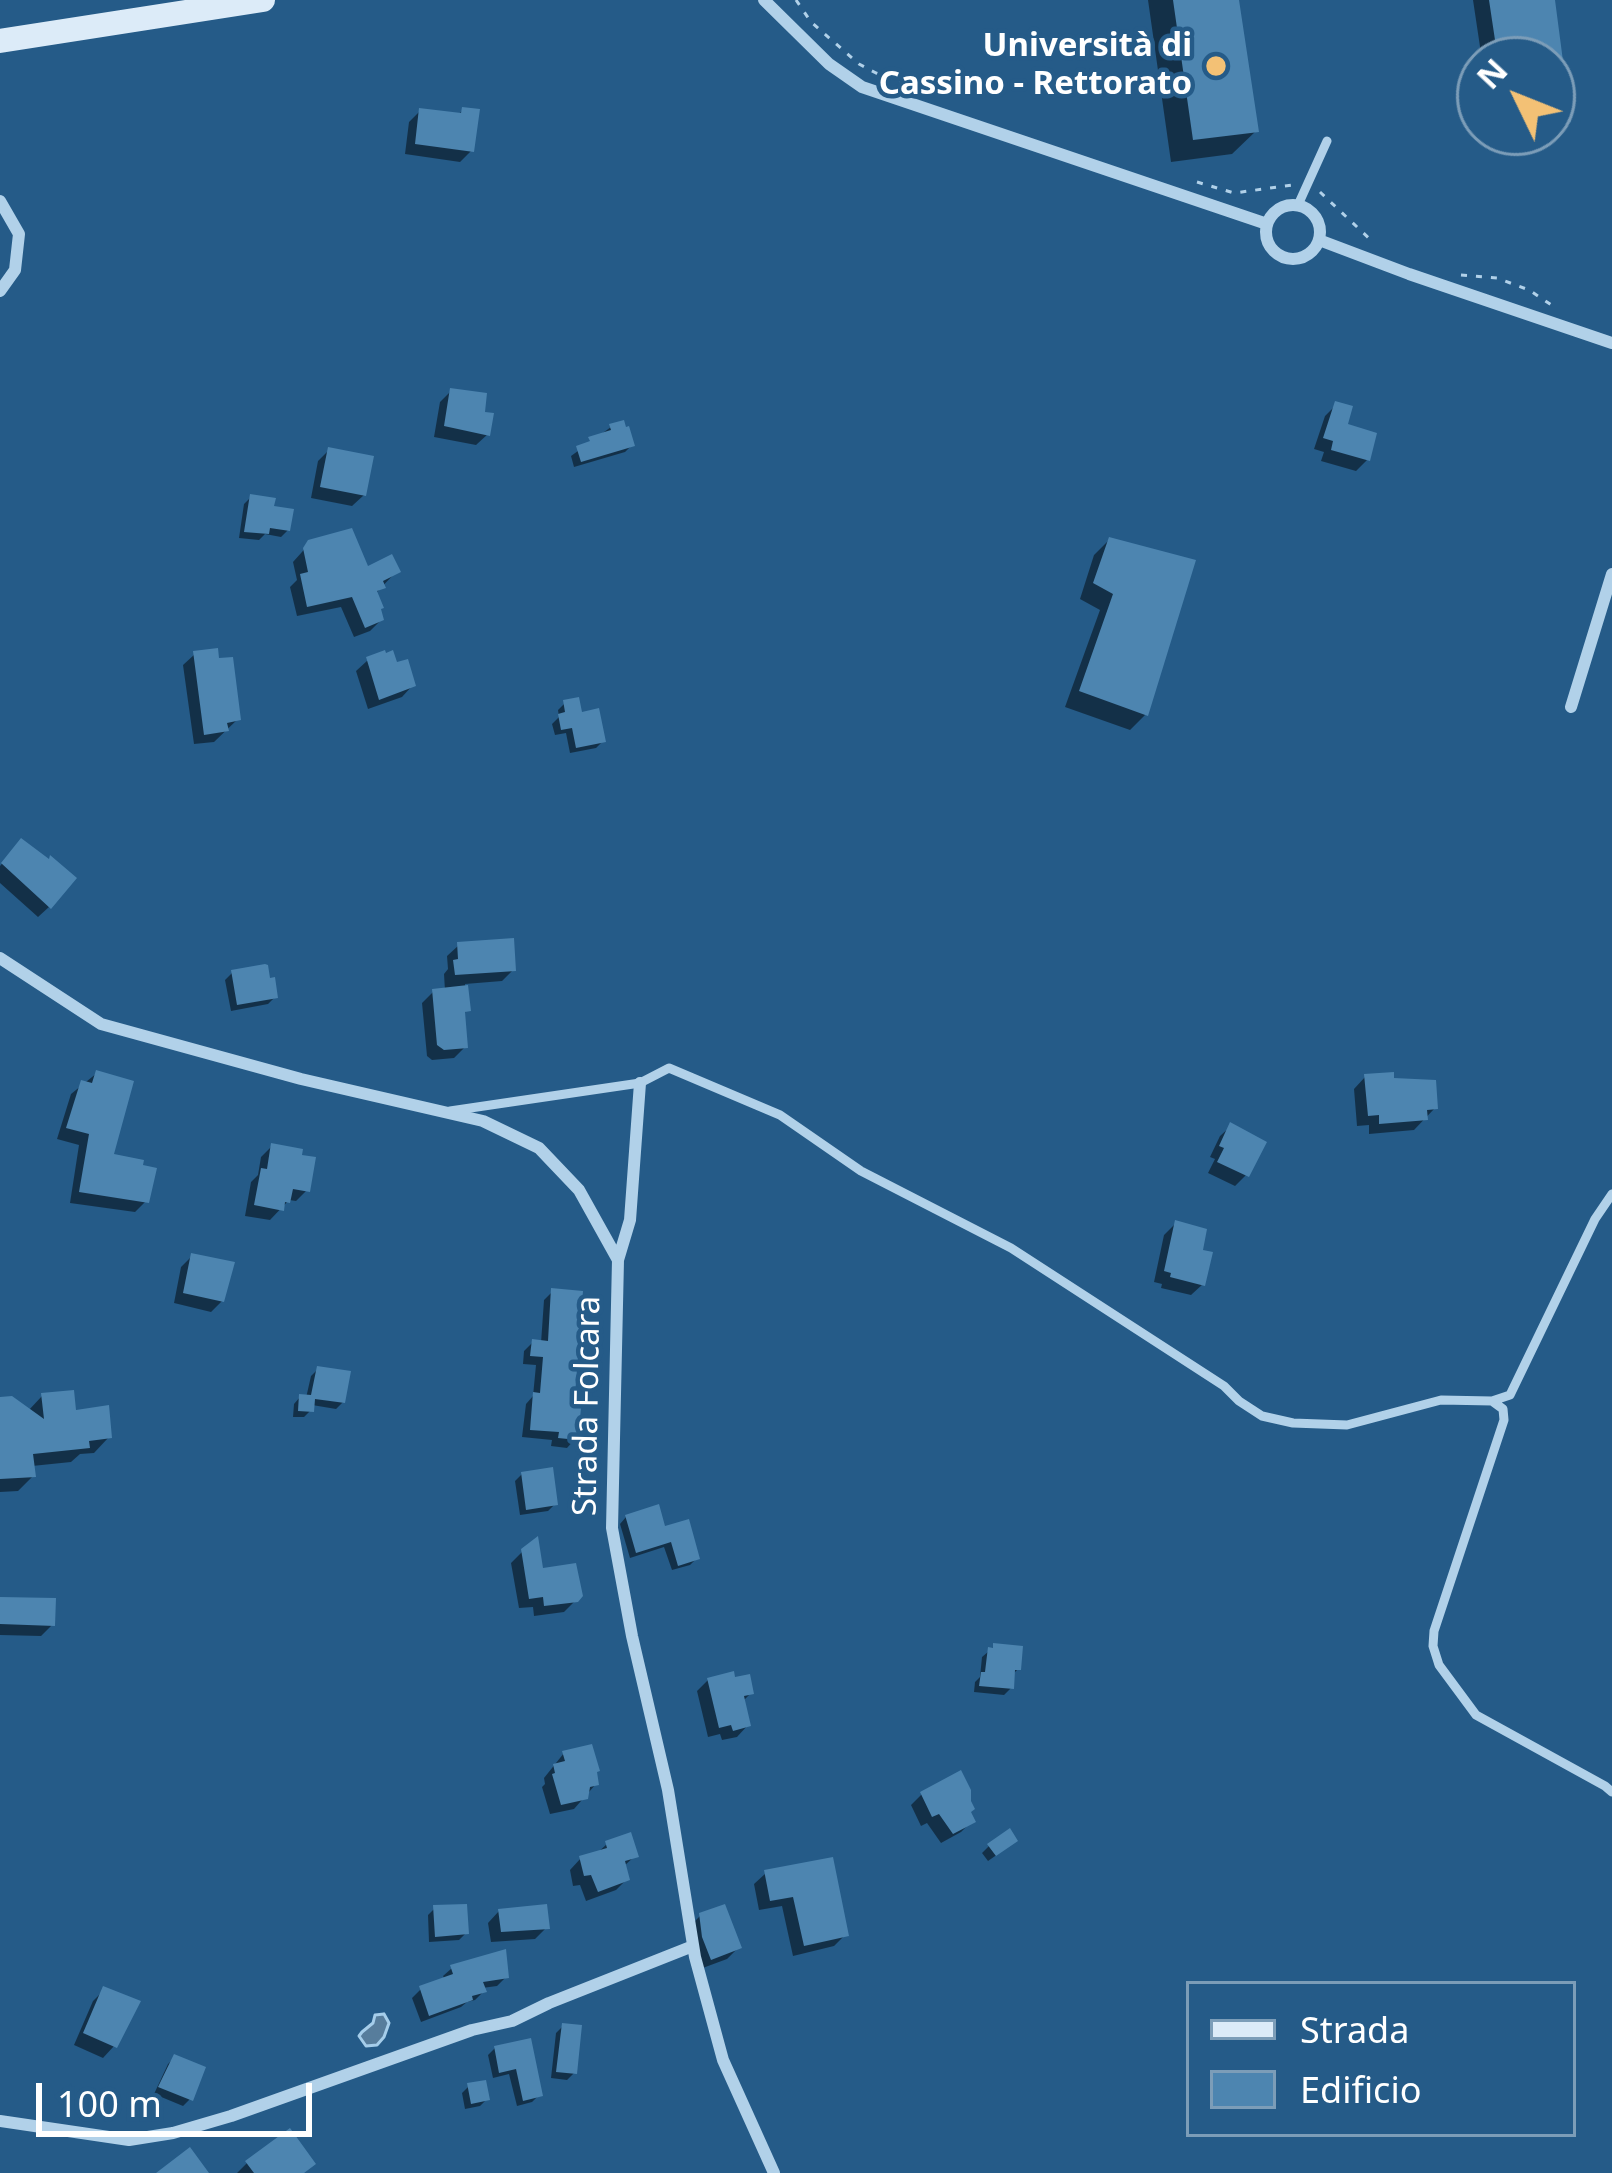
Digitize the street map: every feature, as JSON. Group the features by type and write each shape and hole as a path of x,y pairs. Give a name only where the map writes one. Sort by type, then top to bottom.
{"street":[{"path":"0,41 263,0"},
{"path":"764,0 829,64 862,87 1267,224"},
{"path":"0,201 19,234 15,270 0,291"},
{"path":"1298,205 1313,214 1319,240 1302,257 1285,258 1267,241 1267,224 1279,208 1298,205"},
{"path":"1319,240 1612,343"},
{"path":"1571,707 1612,574"},
{"name":"Strada Folcara","path":"0,958 100,1024 301,1079 483,1121 539,1148 579,1190 618,1260 612,1528 668,1790 693,1946 723,2060 774,2173"},
{"path":"618,1260 630,1220 640,1083"},
{"path":"0,2121 129,2140 172,2133 472,2030 512,2021 693,1946"}],"lane":[{"path":"1298,205 1327,141"},
{"path":"444,1112 640,1083 669,1068 780,1115 861,1171 1011,1248 1224,1386 1262,1416 1293,1424 1347,1425 1441,1400 1492,1402 1510,1395 1595,1219 1612,1194"},
{"path":"1492,1402 1503,1409 1504,1420 1433,1646 1439,1665 1476,1715 1612,1792"}],"path":[{"path":"796,0 811,22 859,64 935,94"},
{"path":"1191,181 1234,194 1297,185"},
{"path":"1321,193 1376,246"},
{"path":"1456,274 1497,278 1529,290 1556,308"}],"water":[{"path":"384,2014 389,2023 384,2037 377,2045 366,2046 359,2036 375,2015"}],"building":[{"name":"Università di Cassino - Rettorato","path":"1173,0 1239,0 1259,132 1193,140"},
{"path":"1489,0 1555,0 1560,36 1494,36"},
{"path":"462,107 480,109 474,152 415,144 419,108 461,113"},
{"path":"450,388 487,393 485,412 494,413 490,436 444,426"},
{"path":"1335,401 1353,406 1348,424 1377,433 1370,461 1331,450 1333,441 1323,438"},
{"path":"624,420 635,446 581,462 576,446 611,430 609,424"},
{"path":"328,447 374,456 366,496 320,487"},
{"path":"250,494 276,498 274,506 294,509 290,531 244,532"},
{"path":"352,528 368,566 392,554 401,572 383,581 386,588 377,591 384,620 365,628 352,597 307,607 300,574 308,572 303,548 308,540"},
{"path":"1109,537 1196,560 1148,716 1079,691 1113,594 1093,583"},
{"path":"218,648 219,658 233,657 241,720 227,723 229,731 204,735 193,651"},
{"path":"393,650 397,662 408,659 416,686 379,700 366,657"},
{"path":"579,697 582,712 599,708 606,742 576,748 572,728 561,730 558,714 565,712 563,700"},
{"path":"21,838 77,878 51,909 1,863"},
{"path":"514,938 516,971 455,975 457,942"},
{"path":"265,964 270,978 275,977 278,998 237,1005 231,970"},
{"path":"468,985 468,1048 444,1050 437,1045 432,989"},
{"path":"96,1070 134,1081 114,1154 157,1168 149,1203 79,1192 89,1134 66,1128 81,1080 92,1083"},
{"path":"1394,1072 1394,1078 1436,1080 1438,1109 1427,1110 1428,1120 1379,1124 1379,1115 1368,1116 1364,1074"},
{"path":"1230,1122 1267,1142 1249,1177 1217,1162"},
{"path":"271,1143 303,1149 302,1155 316,1157 310,1192 293,1189 284,1211 254,1205"},
{"path":"1175,1220 1207,1229 1203,1250 1213,1252 1205,1286 1164,1271"},
{"path":"191,1253 235,1262 224,1302 183,1293"},
{"path":"551,1288 583,1291 574,1408 581,1408 578,1440 558,1438 559,1432 530,1430 533,1392 540,1393 543,1357 530,1356 532,1339 548,1341"},
{"path":"317,1366 351,1371 345,1403 315,1399 314,1412 298,1411 299,1394 311,1395"},
{"path":"74,1390 76,1410 109,1405 112,1438 89,1441 90,1448 33,1454 36,1477 0,1479 0,1397 12,1396 44,1419 41,1393"},
{"path":"553,1467 558,1505 526,1510 521,1472"},
{"path":"659,1504 665,1526 689,1519 700,1559 678,1566 671,1542 636,1553 625,1515"},
{"path":"538,1536 543,1568 576,1563 583,1596 578,1602 544,1606 543,1597 529,1599 521,1549"},
{"path":"0,1597 56,1598 55,1626 0,1624"},
{"path":"993,1643 1023,1646 1014,1689 979,1686"},
{"path":"734,1671 735,1677 750,1674 754,1694 744,1696 751,1726 733,1731 731,1725 719,1728 707,1678"},
{"path":"592,1744 599,1785 590,1787 588,1799 561,1805 553,1764 565,1761 562,1751"},
{"path":"961,1770 971,1790 976,1822 953,1834 939,1814 932,1817 920,1792"},
{"path":"1010,1828 1018,1841 996,1856 987,1844"},
{"path":"631,1832 639,1857 625,1861 630,1880 598,1892 591,1875 584,1876 579,1856 607,1848 605,1841"},
{"path":"833,1857 849,1936 804,1946 793,1897 770,1901 764,1870"},
{"path":"467,1904 469,1934 435,1937 433,1905"},
{"path":"547,1904 550,1929 501,1932 498,1909"},
{"path":"725,1904 742,1948 711,1960 699,1913"},
{"path":"506,1949 509,1978 483,1982 487,1992 429,2016 419,1986 453,1974 450,1965"},
{"path":"103,1986 141,2001 117,2048 83,2033"},
{"path":"562,2023 582,2025 577,2074 556,2072"},
{"path":"531,2038 543,2096 523,2101 516,2069 499,2073 494,2046"},
{"path":"174,2054 206,2067 193,2101 158,2087"},
{"path":"486,2080 490,2100 471,2104 467,2083"},
{"path":"290,2128 316,2164 304,2173 254,2173 245,2161"},
{"path":"190,2147 209,2173 156,2173"}],"place":[{"name":"Università di Cassino - Rettorato","path":"1216,66"}]}
